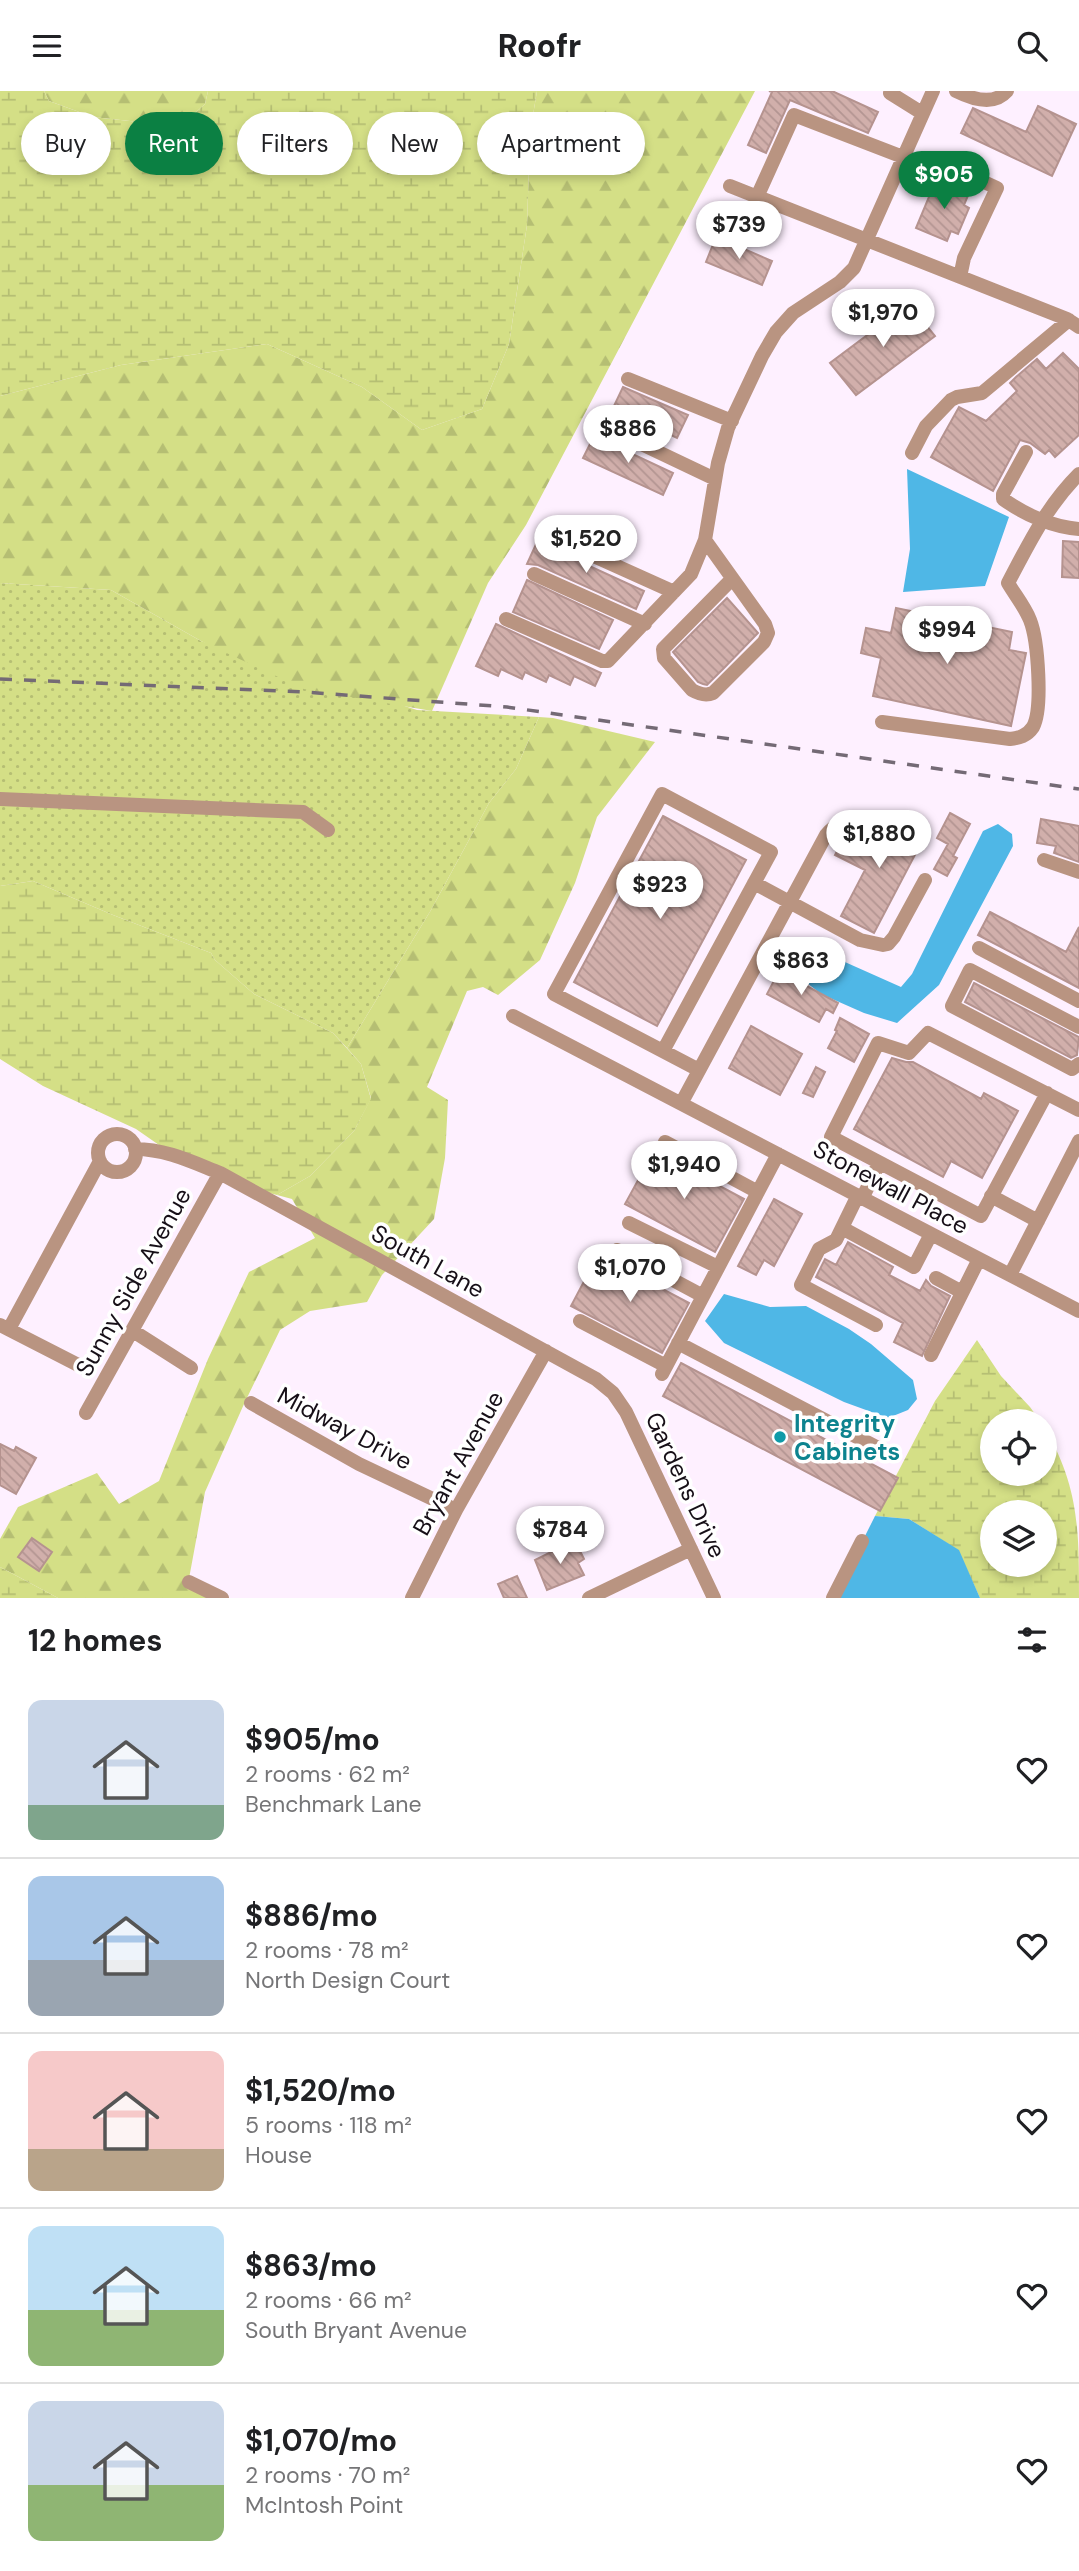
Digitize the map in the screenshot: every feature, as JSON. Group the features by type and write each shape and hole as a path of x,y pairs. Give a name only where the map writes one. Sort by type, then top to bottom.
{"street":[{"path":"891,91 890,93 922,113"},
{"path":"506,619 602,661 613,657 691,574 705,540 718,463 732,421 762,356 776,332 793,313 840,282 855,268 933,91"},
{"path":"956,91 975,98 992,100 1001,98 1007,91"},
{"path":"757,197 794,115 903,157 971,176 997,188 964,258 960,277"},
{"path":"730,186 1074,323"},
{"path":"912,453 926,426 951,400 982,393 1074,323"},
{"path":"628,379 732,421"},
{"path":"612,430 715,479"},
{"path":"1026,453 1002,497 1041,520 1064,528 1079,529"},
{"path":"882,722 1010,739 1022,737 1033,727 1039,657 1030,620 1008,583 1041,520 1061,492 1079,474"},
{"path":"554,538 674,593"},
{"path":"705,540 765,624 768,633 767,638 713,693 698,693 692,690 664,658 663,649 732,579"},
{"path":"534,573 645,624"},
{"path":"663,1051 771,852 662,794 554,994 699,1070"},
{"path":"0,799 303,812 328,829"},
{"path":"682,1102 833,826 860,824"},
{"path":"1044,860 1079,872"},
{"path":"754,883 860,940 883,945 888,944 894,937 925,880"},
{"path":"979,948 1079,1000"},
{"path":"1079,1027 970,970 952,1006 1072,1069 1079,1064"},
{"name":"Stonewall Place","path":"513,1016 1079,1311"},
{"path":"1047,1093 981,1216 831,1137 878,1043 909,1053 928,1033 1079,1109"},
{"path":"110,1135 123,1135 133,1143 135,1149 134,1161 120,1172 108,1170 98,1155 100,1144 110,1135"},
{"path":"1010,1275 1079,1141"},
{"path":"665,1142 758,1192"},
{"name":"South Lane","path":"135,1149 152,1149 177,1155 220,1173 596,1379 612,1393"},
{"path":"579,1321 664,1370 778,1154"},
{"path":"88,1370 5,1327 100,1161"},
{"path":"876,1325 801,1285 819,1249 836,1240 879,1163"},
{"name":"Sunny Side Avenue","path":"86,1413 220,1173"},
{"path":"991,1196 1038,1221"},
{"path":"629,1223 718,1267"},
{"path":"842,1228 914,1266 931,1234"},
{"path":"617,1250 703,1296"},
{"path":"931,1355 979,1259"},
{"path":"936,1278 962,1292"},
{"path":"132,1331 191,1368"},
{"path":"678,1343 880,1448"},
{"name":"Bryant Avenue","path":"412,1598 456,1510 546,1351"},
{"name":"Gardens Drive","path":"612,1393 626,1412 714,1598"},
{"name":"Midway Drive","path":"251,1403 359,1464 456,1510"},
{"path":"833,1598 862,1541"},
{"path":"589,1598 691,1549"},
{"path":"188,1582 222,1598"}],"green space":[{"path":"0,91 44,91 49,101 79,112 21,112 21,175 111,175 111,119 125,120 125,175 223,175 223,112 196,112 205,104 208,91 537,91 534,112 477,112 477,175 529,175 527,225 509,344 482,409 422,430 362,387 267,344 121,365 0,396"},
{"path":"44,91 208,91 205,104 196,112 125,112 125,120 111,119 111,112 79,112 49,101"},
{"path":"537,91 755,91 526,525 488,583 432,711 304,689 201,641 111,590 0,583 0,396 121,365 267,344 362,387 422,430 482,409 509,344 527,225 529,175 645,175 645,112 534,112"},
{"path":"0,583 111,590 201,641 417,710 539,717 516,769 489,803 431,910 347,1048 333,1033 254,994 215,960 211,953 33,881 0,886"},
{"path":"539,717 655,742 597,817 575,883 540,960 498,995 483,987 467,991 427,1087 448,1100 445,1158 434,1219 382,1275 367,1302 310,1311 280,1330 205,1492 188,1584 208,1598 58,1598 0,1567 0,1539 18,1507 97,1473 119,1504 159,1481 208,1359 249,1272 315,1238 292,1199 277,1195 310,1176 354,1131 371,1098 361,1064 347,1048 431,910 489,803 516,769"},
{"path":"33,881 211,953 215,960 254,994 333,1033 361,1064 371,1099 354,1131 310,1176 277,1195 223,1181 192,1168 136,1129 43,1086 0,1059 0,886"},
{"path":"977,1340 1001,1376 1031,1409 980,1409 980,1486 1057,1486 1057,1452 1065,1470 1075,1510 1079,1598 980,1598 958,1550 909,1519 875,1516 935,1401"},
{"path":"0,1567 58,1598 0,1598"}],"water":[{"path":"907,469 1009,517 985,586 903,592 910,549"},
{"path":"998,824 1012,834 1013,846 939,985 897,1023 864,1013 821,994 792,971 792,956 800,942 901,987 912,974 983,831"},
{"path":"724,1294 770,1307 806,1306 849,1329 913,1380 917,1399 908,1410 888,1418 844,1402 724,1343 705,1321"},
{"path":"875,1516 909,1519 959,1550 980,1598 834,1598"}],"building":[{"path":"769,91 832,91 878,112 868,133 790,100 766,153 748,145 772,92"},
{"path":"1038,106 1076,124 1052,176 961,133 973,108 1026,132"},
{"path":"936,180 969,193 964,205 969,208 958,234 951,231 947,241 916,228"},
{"path":"716,237 772,261 762,285 706,262"},
{"path":"909,304 935,336 856,395 830,363"},
{"path":"1063,353 1079,369 1079,435 1055,457 1049,450 1045,454 1030,443 1020,440 993,491 931,457 959,407 986,421 1017,391 1010,383 1016,377 1037,359 1046,369"},
{"path":"623,387 688,415 677,438 613,408"},
{"path":"594,436 673,473 663,495 583,458"},
{"path":"1063,541 1079,542 1079,578 1062,577"},
{"path":"537,542 644,591 636,609 538,565 527,564"},
{"path":"527,580 613,620 599,649 513,612"},
{"path":"727,598 758,633 707,685 703,684 698,682 673,652"},
{"path":"896,608 1012,632 1009,650 1026,653 1011,726 873,696 881,658 861,653 866,628 891,633"},
{"path":"496,624 601,673 595,686 574,676 570,685 549,675 546,682 525,672 522,679 501,669 498,676 476,666"},
{"path":"950,813 970,824 953,856 957,858 947,876 934,869 948,844 937,838"},
{"path":"898,815 928,830 874,933 841,916 865,870 835,855 846,834 880,849"},
{"path":"663,816 746,860 657,1026 574,982"},
{"path":"1041,819 1079,826 1079,862 1054,853 1056,846 1037,843"},
{"path":"990,912 1066,952 1079,927 1079,988 978,935"},
{"path":"779,971 838,1003 833,1013 826,1009 819,1022 767,994"},
{"path":"974,983 1079,1037 1077,1055 1071,1058 965,1002"},
{"path":"840,1018 869,1034 854,1062 828,1048"},
{"path":"751,1026 802,1054 780,1095 729,1068"},
{"path":"892,1058 913,1062 981,1099 984,1093 1018,1111 982,1178 951,1161 943,1177 854,1129"},
{"path":"816,1067 825,1072 813,1097 803,1093"},
{"path":"654,1151 744,1199 715,1252 625,1204"},
{"path":"774,1199 802,1214 774,1266 764,1260 756,1275 738,1266"},
{"path":"848,1242 893,1267 889,1275 920,1291 926,1280 931,1286 950,1296 922,1356 894,1342 903,1323 816,1277 825,1259 836,1265"},
{"path":"598,1255 689,1303 662,1353 571,1306"},
{"name":"Integrity Cabinets","path":"681,1363 898,1478 880,1511 663,1396"},
{"path":"0,1444 14,1451 16,1447 36,1458 16,1494 0,1485"},
{"path":"32,1538 52,1552 39,1571 18,1557"},
{"path":"569,1543 572,1550 578,1547 584,1559 578,1563 584,1575 547,1590 535,1560"},
{"path":"517,1576 527,1598 504,1598 498,1584"}],"railway":[{"path":"0,679 304,692 507,707 1079,789"}],"place":[{"name":"Integrity Cabinets","path":"780,1437"}]}
